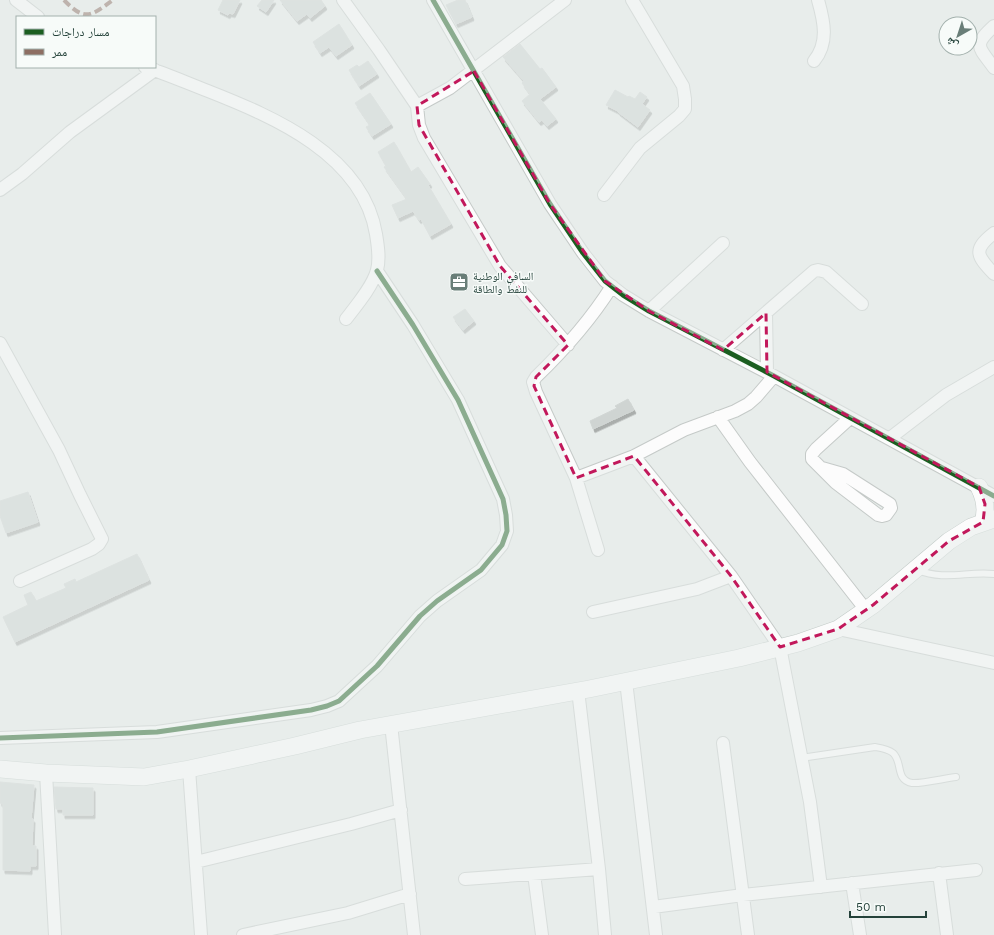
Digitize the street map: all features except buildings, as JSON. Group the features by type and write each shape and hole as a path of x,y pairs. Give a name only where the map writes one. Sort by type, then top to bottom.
{"main road":[{"path":"0,768 46,773 144,777 189,769 295,746 360,730 626,681 739,658 798,643 838,629 866,610 949,541 959,534 989,521 985,517 987,492"}],"street":[{"path":"16,0 37,16"},
{"path":"343,0 379,50 416,106 419,125 424,138 500,266 568,345"},
{"path":"432,0 550,204 583,253 605,282 649,311 771,374 987,492"},
{"path":"416,106 450,88 474,71 565,0"},
{"path":"604,194 640,148 679,116 685,109 683,86 632,0"},
{"path":"814,61 820,54 823,41 823,19 818,0"},
{"path":"994,26 982,36 979,42 979,47 994,68"},
{"path":"0,190 22,174 70,132 150,69 227,98 303,136 325,152 352,180 365,201 375,225 379,248 377,271 362,299 346,319"},
{"path":"994,233 983,241 980,248 980,255 983,263 994,274"},
{"path":"649,311 722,243"},
{"path":"723,350 814,271 818,270 826,272 862,304"},
{"path":"0,738 157,732 312,710 327,706 339,701 371,671 420,616 437,601 481,570 502,545 507,530 504,499 479,444 458,400 413,325 377,271"},
{"path":"598,550 576,478 533,382 536,377 568,345 600,306 612,286"},
{"path":"576,478 634,456 684,430 718,416 735,411 748,404 756,397 771,374 766,313"},
{"path":"0,343 59,450 102,539 99,544 92,549 20,581"},
{"path":"890,438 946,395 994,367"},
{"path":"718,416 750,462 866,610"},
{"path":"822,468 843,474 890,504 890,512 882,516 878,515 836,483 812,459 812,454 850,418"},
{"path":"634,456 731,576 780,647 810,802 821,887"},
{"path":"593,612 697,589 731,576"},
{"path":"838,629 994,663"},
{"path":"626,681 656,935"},
{"path":"578,690 599,869 605,935"},
{"path":"391,724 414,935"},
{"path":"723,743 748,935"},
{"path":"189,769 201,935"},
{"path":"46,773 55,935"},
{"path":"196,862 351,824 401,810"},
{"path":"465,879 599,869"},
{"path":"653,907 743,895 976,870"},
{"path":"939,873 948,935"},
{"path":"534,874 542,935"},
{"path":"852,883 860,935"},
{"path":"243,935 348,913 410,894"}],"lane":[{"path":"917,569 934,575 944,576 981,573 994,574"},
{"path":"801,758 875,747 886,749 893,753 896,757 901,776 905,780 912,783 956,777"}],"highlighted area":[{"path":"474,71 550,204 605,281 649,311 723,350 766,313 767,372 979,487 985,504 983,522 949,541 873,605 838,629 780,647 731,576 634,456 576,478 534,386 536,377 568,345 500,266 419,125 417,106"}],"marked path":[{"path":"64,0 77,12 83,14 93,13 113,0"}],"cycle path":[{"path":"433,0 550,204 583,253 605,281 623,295 649,311 774,376 994,496"},
{"path":"0,738 157,732 311,710 327,706 339,701 377,666 420,616 437,601 481,570 502,545 507,531 503,499 458,400 413,325 377,271"}],"place":[{"name":"السافي الوطنية للنفط والطاقة","path":"459,282"}]}
